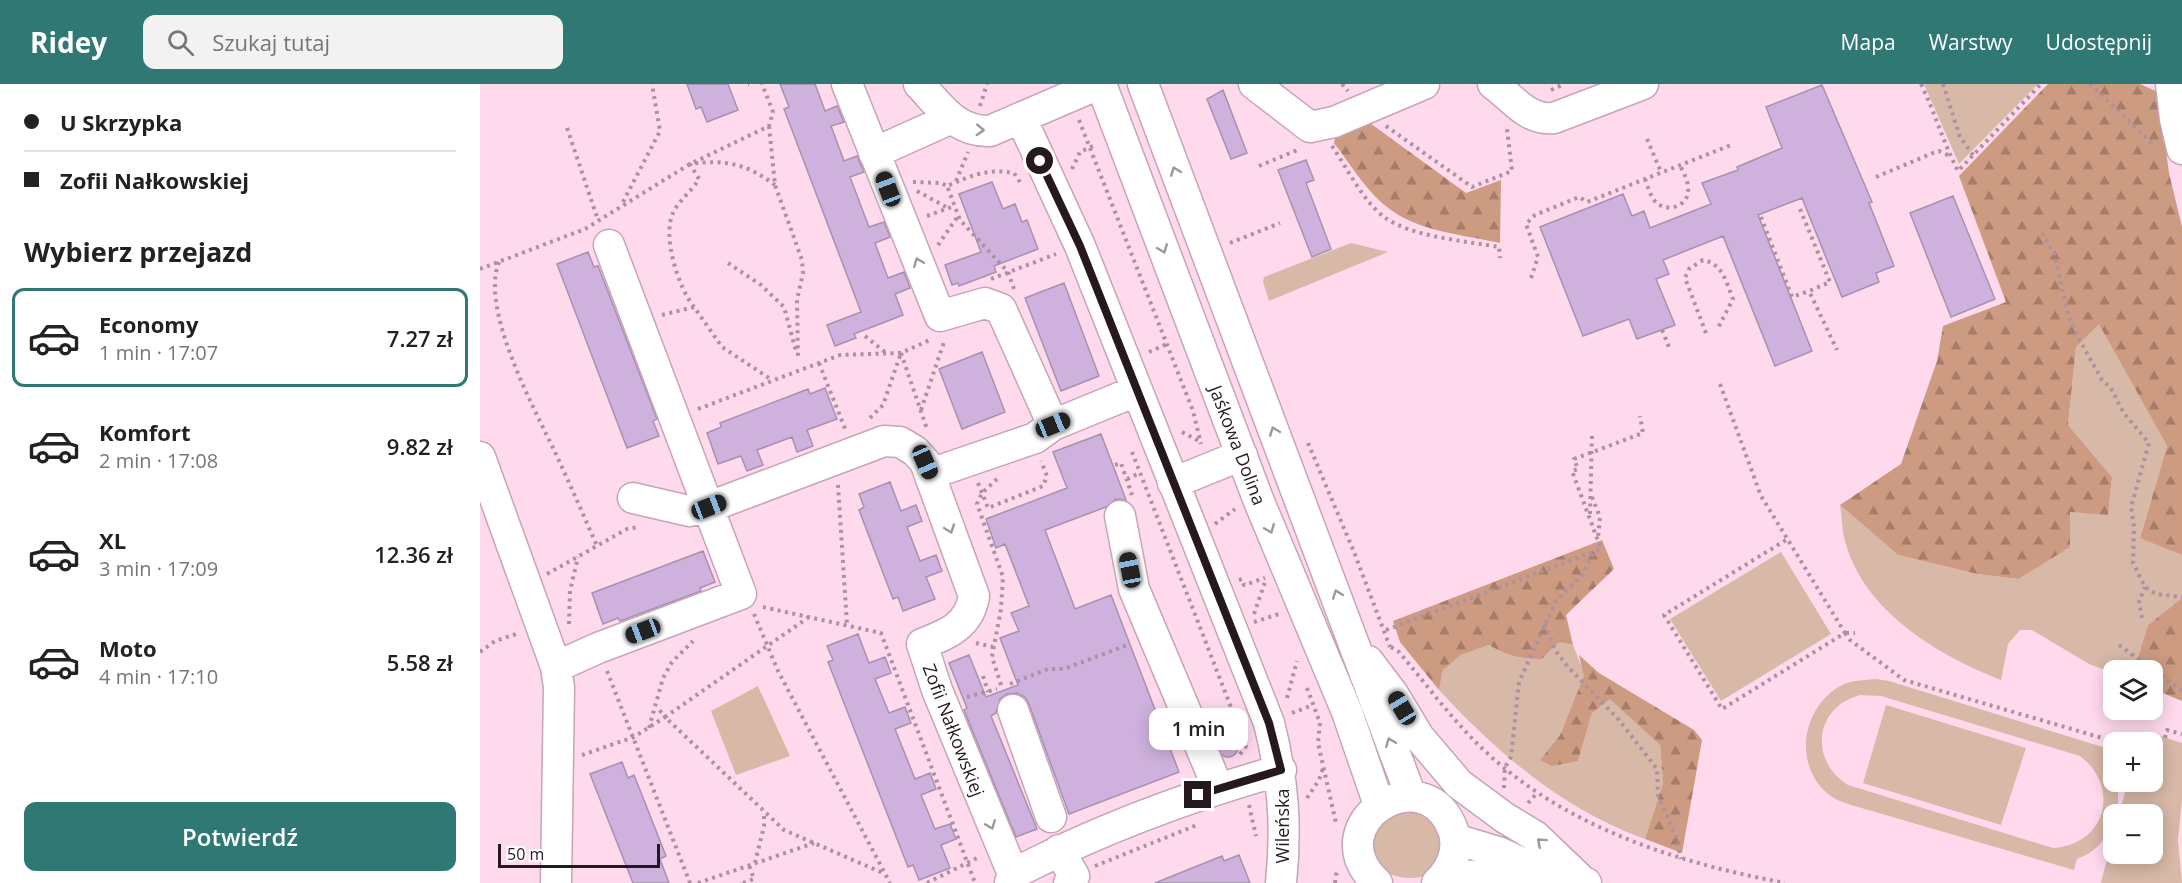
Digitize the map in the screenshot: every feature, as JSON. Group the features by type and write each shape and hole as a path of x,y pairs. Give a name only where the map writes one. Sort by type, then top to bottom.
{"street":[{"path":"847,84 944,324 985,303 1000,309 1053,425"},
{"path":"919,84 965,116"},
{"path":"965,116 962,127 976,131 990,130 1032,103 1100,84"},
{"name":"Jaśkowa Dolina","path":"1100,84 1242,455 1347,712 1379,805"},
{"path":"1143,84 1358,649 1374,701 1412,796"},
{"path":"1254,84 1310,127 1334,122 1424,84"},
{"path":"1498,88 1529,114 1540,119 1554,118 1643,84"},
{"path":"2171,84 2175,119 2172,151"},
{"path":"1032,103 1080,246 1269,723 1281,770"},
{"path":"874,153 965,116"},
{"path":"562,665 598,648 710,606 746,600 710,516 709,507 609,245"},
{"path":"633,498 689,512 709,507 884,441 900,442 915,452 930,474 1035,438 1053,425 1136,391"},
{"path":"1173,483 1242,455"},
{"path":"480,457 525,586 562,665 559,687 556,883"},
{"name":"Zofii Nałkowskiej","path":"930,474 974,596 972,608 962,625 950,633 922,644 937,690 1012,878 1059,850 1218,788 1281,770"},
{"path":"1120,516 1134,588 1218,788"},
{"path":"1358,649 1393,694 1419,737 1460,784 1505,818 1535,836 1586,883"},
{"path":"1007,699 1051,817"},
{"name":"Wileńska","path":"1281,770 1286,823 1281,883"},
{"path":"1371,880 1360,857 1359,838 1370,813 1379,805 1395,798 1412,796 1427,800 1441,810 1450,823 1455,839 1454,857 1442,878"},
{"path":"1455,839 1498,852 1547,875 1586,883"},
{"path":"1059,850 1071,879"},
{"path":"1442,878 1547,875"}],"path":[{"path":"623,203 660,131 652,84"},
{"path":"762,84 773,112 769,126 775,186 802,260 797,300 798,359"},
{"path":"965,116 987,84"},
{"path":"1547,91 1564,84"},
{"path":"1921,84 1939,122 1939,133 1958,171 2041,84"},
{"path":"1943,84 1960,137 1973,154"},
{"path":"2090,84 2172,151"},
{"path":"1363,109 1472,187 1512,171 1498,88"},
{"path":"1334,122 1336,131 1330,142 1369,201 1384,216 1418,232 1499,247 1500,258"},
{"path":"480,269 585,229 623,203 690,164 769,126"},
{"path":"567,128 593,208"},
{"path":"1647,140 1661,172"},
{"path":"1531,278 1538,257 1526,224 1535,215 1579,197 1587,202 1731,145"},
{"path":"1089,147 1101,171 1193,411 1200,441"},
{"path":"955,182 970,149"},
{"path":"1876,177 1940,151 1950,156"},
{"path":"1259,166 1292,153"},
{"path":"690,164 727,163 745,167 754,170 775,186"},
{"path":"690,164 699,179 674,211 668,227 670,248 684,291 722,347 772,380"},
{"path":"1645,178 1657,203 1666,208 1676,208 1683,203 1689,186 1680,165"},
{"path":"947,186 986,171 998,170 1014,173 1025,187"},
{"path":"910,182 941,183 947,186 960,220 1008,273 1016,294"},
{"path":"1761,217 1792,297 1830,282 1800,209"},
{"path":"1230,243 1280,223"},
{"path":"1226,232 1234,254"},
{"path":"2042,233 2054,254 2069,317 2079,339 2123,412 2149,443 2131,507 2134,527 2133,563 2145,586 2156,594 2182,597"},
{"path":"988,280 1057,253"},
{"path":"1706,333 1685,278 1689,269 1703,260 1717,266 1733,299 1718,328"},
{"path":"500,261 494,273 494,291 502,330 517,376 597,546"},
{"path":"728,263 761,285 784,307 802,369"},
{"path":"1809,291 1836,350"},
{"path":"664,314 694,307"},
{"path":"921,410 944,324"},
{"path":"1662,330 1669,347"},
{"path":"865,336 887,353"},
{"path":"1125,363 1167,344"},
{"path":"675,418 840,355 901,353"},
{"path":"901,353 930,436"},
{"path":"866,422 883,405 901,353"},
{"path":"819,363 826,380"},
{"path":"1720,384 1761,496 1786,540 1850,640 1904,680 2103,738"},
{"path":"1385,630 1601,549 1572,471 1578,469 1574,459 1643,433 1640,416"},
{"path":"1303,432 1390,646 1399,652 1467,733 1505,767 1538,792 1607,832 1681,860 1785,883"},
{"path":"1589,514 1592,496 1590,472 1592,434"},
{"path":"1129,446 1246,746"},
{"path":"845,456 838,485 847,624"},
{"path":"1115,465 1121,463 1127,480 1140,473"},
{"path":"980,487 987,508 1043,486 1047,476"},
{"path":"1592,496 1600,517 1598,539"},
{"path":"977,504 994,552"},
{"path":"525,586 627,529"},
{"path":"1786,540 1664,615 1722,709 1845,633 1855,633"},
{"path":"1504,795 1505,767 1511,757 1519,682 1556,601 1583,574 1594,552"},
{"path":"562,665 569,597 578,557"},
{"path":"1231,582 1242,579 1244,585 1266,578"},
{"path":"2142,618 2139,601 2145,586"},
{"path":"746,600 881,633 975,883"},
{"path":"746,600 767,646 890,883"},
{"path":"649,728 657,707 663,678 672,662 698,636 710,606"},
{"path":"558,758 573,758 634,737 809,617"},
{"path":"1545,624 1556,650 1568,667 1618,720 1657,769 1658,795 1676,837 1681,860"},
{"path":"480,652 495,641 524,632"},
{"path":"1007,699 1048,669 1064,669 1154,636"},
{"path":"987,645 993,647 992,657 1007,699"},
{"path":"2119,645 2182,691"},
{"path":"598,648 690,883"},
{"path":"1283,708 1293,684 1297,661"},
{"path":"982,676 988,692 1007,699"},
{"path":"657,707 784,830 883,873"},
{"path":"1320,723 1318,743 1333,799 1337,829"},
{"path":"2165,738 2168,730 2182,734"},
{"path":"1238,809 1249,805 1259,846"},
{"path":"743,883 754,879 752,864 764,826 764,811"},
{"path":"1071,879 1207,822"},
{"path":"698,883 814,843"},
{"path":"1335,883 1338,860"},
{"path":"927,883 968,862"},
{"path":"939,883 947,874"}],"shaded area":[{"path":"1924,84 2038,84 1959,164"},
{"path":"1351,243 1388,252 1269,301 1263,282 1264,277"},
{"path":"2099,323 2167,446 2140,537 2182,555 2182,598 2148,625 2137,660 2103,660 2103,669 2089,664 2032,630 2020,630 2008,644 2001,680 1929,644 1886,610 1869,589 1855,566 1845,541 1840,505 1898,555 1977,574 2018,579 2070,512 2108,514 2112,477 2068,425 2076,347"},
{"path":"1781,552 1831,634 1721,701 1670,619"},
{"path":"1559,642 1573,645 1585,675 1560,735 1540,760 1578,761 1592,713 1610,698 1660,745 1663,783 1645,839 1587,812 1533,777 1484,736 1439,690 1443,670 1461,655 1489,645 1514,656 1542,659"},
{"path":"1876,679 1889,681 2103,747 2103,792 2118,792 2118,804 2103,804 2103,840 2088,854 2077,859 2074,870 1841,802 1832,797 1819,785 1811,770 1806,754 1806,738 1810,721 1818,706 1829,694 1844,684","holes":["1860,695 1881,696 2080,756 2093,769 2101,783 2102,812 2096,826 2085,837 2071,844 2053,848 1848,785 1835,775 1827,762 1822,736 1826,722 1833,711 1845,701"]},
{"path":"758,686 790,756 736,775 711,711"},
{"path":"1886,705 2026,748 2001,825 1863,783"},
{"path":"2163,737 2182,743 2182,800 2178,840 2182,883 2101,883 2106,864 2163,864 2163,804 2122,804 2125,792 2163,792"},
{"path":"1410,808 1436,821 1443,850 1428,875 1409,878 1383,870 1373,855 1371,845 1378,822"}],"green space":[{"path":"2048,84 2140,84 2158,92 2169,173 2182,227 2182,555 2140,538 2167,446 2099,324 2076,347 2068,425 2112,477 2108,515 2070,512 2070,547 2018,579 1977,574 1898,555 1840,505 1901,464 1937,361 1943,326 2006,302 1959,176"},
{"path":"1363,118 1466,193 1501,180 1500,243 1429,228 1403,217 1383,203 1367,188 1334,143 1335,138"},
{"path":"1602,540 1614,569 1566,615 1573,645 1559,642 1542,659 1514,656 1489,645 1461,655 1443,670 1439,690 1400,642 1393,621"},
{"path":"2182,598 2182,701 2163,693 2163,660 2137,660 2148,625"},
{"path":"1579,655 1599,673 1694,730 1702,740 1682,853 1645,839 1663,783 1660,745 1610,699 1592,713 1578,761 1552,766 1540,760 1560,735 1584,676"}],"building":[{"path":"687,84 728,84 738,110 707,122 701,107 696,109"},
{"path":"780,84 815,84 825,111 837,106 844,122 831,126 844,161 857,156 864,172 850,177 869,227 884,222 890,237 875,243 888,278 904,272 910,288 895,294 903,315 854,334 856,338 835,346 827,325 861,312 784,109 789,107"},
{"path":"1822,85 1872,202 1869,203 1894,266 1876,273 1879,282 1842,297 1802,198 1758,215 1812,351 1775,366 1723,236 1663,260 1669,274 1656,279 1675,325 1637,339 1629,319 1583,336 1540,227 1623,194 1632,216 1644,211 1650,228 1711,204 1702,183 1738,170 1737,167 1782,148 1766,107"},
{"path":"1223,90 1247,153 1231,159 1207,99"},
{"path":"1306,160 1314,180 1306,183 1331,249 1312,257 1278,170"},
{"path":"992,182 1003,209 1015,204 1022,222 1027,220 1038,249 994,266 996,272 959,286 958,283 952,285 945,265 981,252 959,194"},
{"path":"1953,196 1995,299 1951,317 1910,213"},
{"path":"588,252 594,267 598,266 657,419 653,421 659,436 627,448 557,264"},
{"path":"1064,283 1099,376 1061,391 1025,298"},
{"path":"982,352 1005,412 962,429 939,369"},
{"path":"825,388 837,419 807,430 813,446 797,452 792,437 757,450 763,465 747,471 741,456 718,464 707,433 721,427 720,423 808,389 810,394"},
{"path":"1101,434 1126,500 1116,499 1106,507 1045,530 1075,609 1111,595 1179,772 1069,814 1029,704 1025,697 1017,693 1007,694 1000,699 996,713 991,716 1037,829 1016,837 964,710 967,708 949,663 969,655 986,697 1018,685 1000,638 1019,631 1011,613 1029,606 1005,544 996,548 986,519 1067,488 1053,452"},
{"path":"890,482 901,511 916,505 922,521 907,527 920,561 936,555 942,571 926,577 935,599 903,611 898,597 893,599 859,510 864,507 859,494"},
{"path":"703,551 715,582 700,588 701,591 620,621 618,618 603,624 592,593"},
{"path":"858,634 869,663 885,657 891,673 875,679 889,713 905,707 911,723 895,729 915,779 930,773 936,789 921,795 935,829 950,824 956,839 941,845 950,868 919,880 913,865 908,867 828,662 833,660 827,646"},
{"path":"1228,737 1235,740 1238,747 1235,754 1228,757 1221,754 1218,747 1221,740"},
{"path":"622,762 628,778 634,775 666,856 660,859 669,883 633,883 590,774"},
{"path":"1239,855 1250,883 1155,883 1222,856 1224,861"}],"route":[{"path":"1040,161 1080,246 1269,723 1281,770 1198,795"}]}
